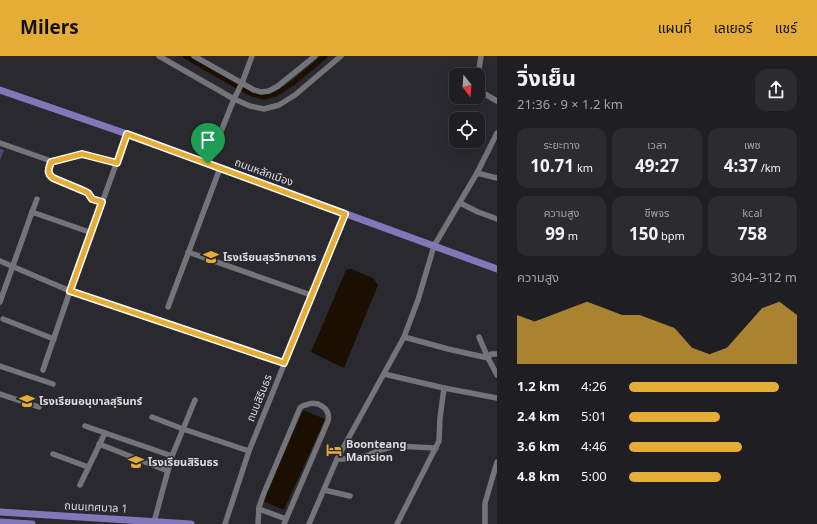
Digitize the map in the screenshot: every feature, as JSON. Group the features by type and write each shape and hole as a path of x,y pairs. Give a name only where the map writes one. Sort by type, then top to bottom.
{"main road":[{"name":"ถนนหลักเมือง","path":"0,90 127,134 497,270"},
{"name":"ถนนเทศบาล 1","path":"0,512 191,524"},
{"path":"0,522 31,524"}],"street":[{"path":"159,56 234,99 250,106 264,109 279,105 295,95 341,56"},
{"path":"194,56 254,90 261,92 269,91 278,86 315,56"},
{"path":"208,164 252,56"},
{"path":"479,68 481,56"},
{"path":"485,94 497,101"},
{"path":"309,524 337,459 404,337 418,300 434,246 477,173 497,133"},
{"path":"43,370 127,134"},
{"path":"0,143 51,162 82,154 117,163"},
{"path":"51,162 48,172 53,178 84,191 88,193 92,199 102,202"},
{"path":"168,307 220,168"},
{"path":"477,173 497,178"},
{"path":"0,302 37,199"},
{"path":"460,203 497,219"},
{"path":"32,212 92,233"},
{"name":"ถนนสิรินธร","path":"225,524 249,452 311,295 345,214"},
{"path":"188,252 311,295"},
{"path":"0,262 70,291 284,363"},
{"path":"3,319 54,339"},
{"path":"404,337 488,358"},
{"path":"479,337 497,375"},
{"path":"488,358 491,354 497,354"},
{"path":"0,366 53,384"},
{"path":"384,374 444,388 497,398"},
{"path":"397,524 439,441 444,388"},
{"path":"0,394 39,407"},
{"path":"154,522 172,456 195,400"},
{"path":"258,524 260,509 264,493 300,408 309,404 322,406 327,411 329,416 328,421 285,521 260,509"},
{"path":"152,418 249,452"},
{"path":"85,426 172,456"},
{"path":"80,486 105,433"},
{"path":"99,444 168,471"},
{"path":"337,459 352,459 366,456 395,446 436,448"},
{"path":"53,454 88,467"},
{"path":"485,524 485,503 497,462"},
{"path":"324,490 350,496"}],"shaded area":[{"path":"351,269 373,278 378,285 344,368 311,352 346,270"},
{"path":"303,410 325,419 284,510 263,501"}],"building":[{"path":"0,149 4,150 0,160"}],"waterway":[{"path":"185,56 252,94 264,97 276,94 293,83 325,56"}],"place":[{"name":"โรงเรียนสุรวิทยาคาร","path":"211,257"},
{"name":"โรงเรียนอนุบาลสุรินทร์","path":"27,401"},
{"name":"Boonteang Mansion","path":"334,450"},
{"name":"โรงเรียนสิรินธร","path":"136,462"}],"route":[{"path":"127,134 208,164 345,214 284,363 70,291 102,202 93,200 88,193 84,191 50,177 48,169 51,162 82,154 117,163 127,134"}]}
